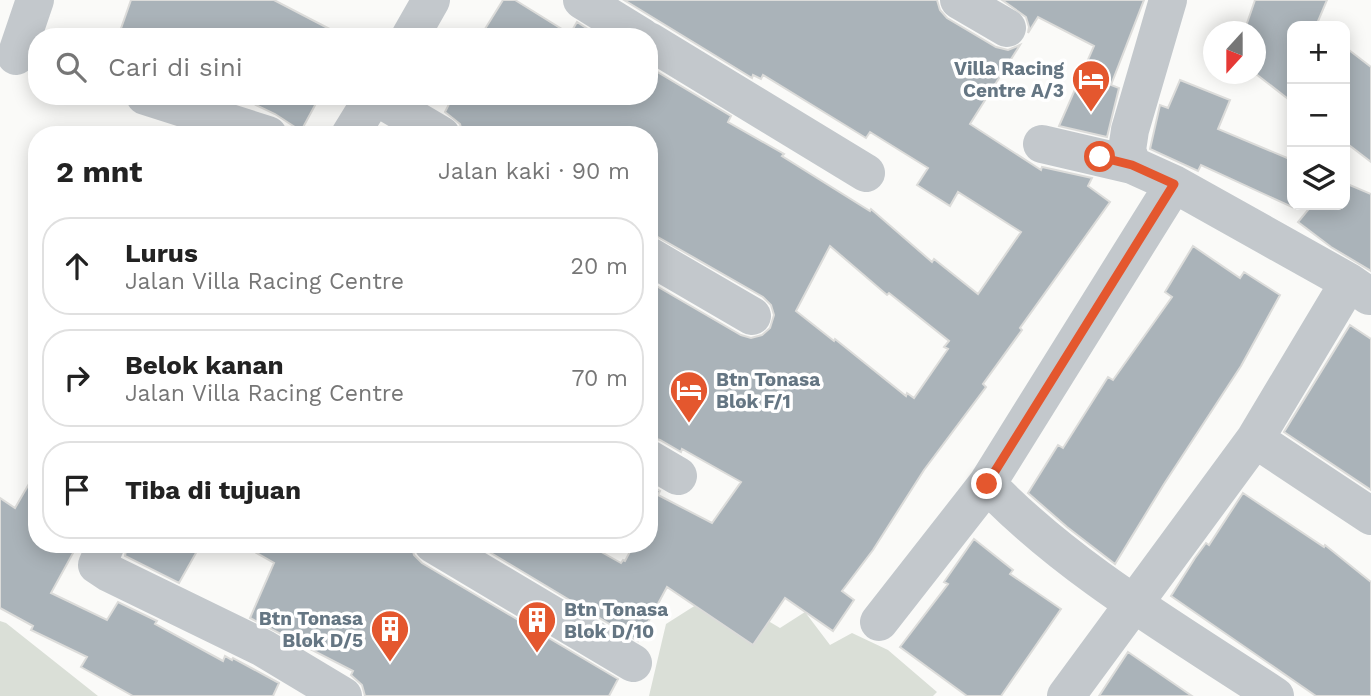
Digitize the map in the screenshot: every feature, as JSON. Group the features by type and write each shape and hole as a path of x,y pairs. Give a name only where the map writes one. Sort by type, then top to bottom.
{"street":[{"path":"17,56 35,0"},
{"path":"415,28 431,0"},
{"path":"582,0 627,28"},
{"path":"959,0 1007,28"},
{"path":"1132,165 1128,150 1130,130 1168,0"},
{"path":"658,46 866,173"},
{"path":"173,105 240,126"},
{"path":"356,126 369,105"},
{"path":"390,105 426,126"},
{"path":"1042,144 1132,165 1174,184 1360,290 1255,439 1066,696"},
{"path":"879,622 987,484 1174,184"},
{"path":"658,261 752,316"},
{"path":"1255,439 1371,516"},
{"path":"987,484 1049,543 1081,568 1275,696"},
{"path":"102,553 97,565 109,573 263,648 343,696"},
{"path":"448,553 633,663"}],"shaded area":[{"path":"718,591 780,628 805,612 830,645 852,633 888,650 937,692 933,696 649,696 666,624"},
{"path":"0,621 6,623 98,696 0,696"}],"building":[{"path":"131,0 274,0 328,28 121,28"},
{"path":"503,0 515,0 560,28 486,28"},
{"path":"624,0 937,0 940,10 947,18 996,47 1008,50 1020,45 970,124 1041,170 1042,167 1092,178 1088,186 1110,202 1020,328 1022,330 983,384 986,387 924,470 873,550 842,591 854,600 833,631 785,598 753,645 667,587 638,641 491,553 603,553 621,563 629,553 658,553 658,495 712,523 741,482 682,449 681,452 658,439 658,287 741,335 751,338 762,335 770,328 774,315 771,305 763,297 658,237 658,126 461,126 445,112 448,105 658,105 658,72 731,116 728,122 784,154 782,156 870,211 871,209 932,262 934,259 978,294 1021,232 958,192 950,206 917,185 928,168 870,132 866,138 763,75 761,79 753,75 752,78","holes":["830,246 887,295 889,293 949,341 944,347 948,349 914,398 907,393 906,396 796,311"]},
{"path":"1002,0 1144,0 1111,85 1119,88 1107,137 1059,126 1094,46 1038,17 1028,33 1026,17"},
{"path":"1255,0 1327,0 1318,21 1287,21 1287,98 1266,82 1266,21 1248,21"},
{"path":"577,22 586,28 574,28"},
{"path":"1350,51 1371,67 1371,162 1350,146"},
{"path":"1180,80 1230,100 1218,129 1287,158 1287,205 1201,165 1198,171 1150,149 1160,105 1168,108"},
{"path":"256,105 315,105 304,126 293,126"},
{"path":"1350,185 1371,194 1371,271 1331,247 1298,222 1308,210 1350,210"},
{"path":"1193,246 1240,278 1244,272 1280,295 1241,366 1115,564 1028,493 1058,445 1063,448 1108,377 1113,380 1172,297 1165,292"},
{"path":"1350,325 1371,339 1371,490 1284,432"},
{"path":"28,486 28,553 73,553 51,593 107,620 118,602 157,621 155,624 223,661 225,656 232,660 233,658 279,683 273,696 133,696 81,667 87,657 31,630 33,626 0,608 0,498 15,508"},
{"path":"1243,493 1324,547 1325,545 1371,582 1371,696 1316,696 1171,596 1195,558 1206,543 1209,545"},
{"path":"974,539 1013,570 1010,574 1061,609 1001,696 967,696 900,647 948,584 944,582"},
{"path":"126,553 196,553 179,583 125,556"},
{"path":"257,553 413,553 422,563 618,679 609,696 365,696 362,685 351,675 353,671 250,618 274,563"},
{"path":"1128,652 1192,696 1099,696"}],"place":[{"name":"Villa Racing Centre A/3","path":"1091,113"},
{"name":"Btn Tonasa Blok F/1","path":"689,424"},
{"name":"Btn Tonasa Blok D/10","path":"537,654"},
{"name":"Btn Tonasa Blok D/5","path":"390,663"}],"route":[{"path":"987,484 1174,184 1132,165 1100,157"}]}
